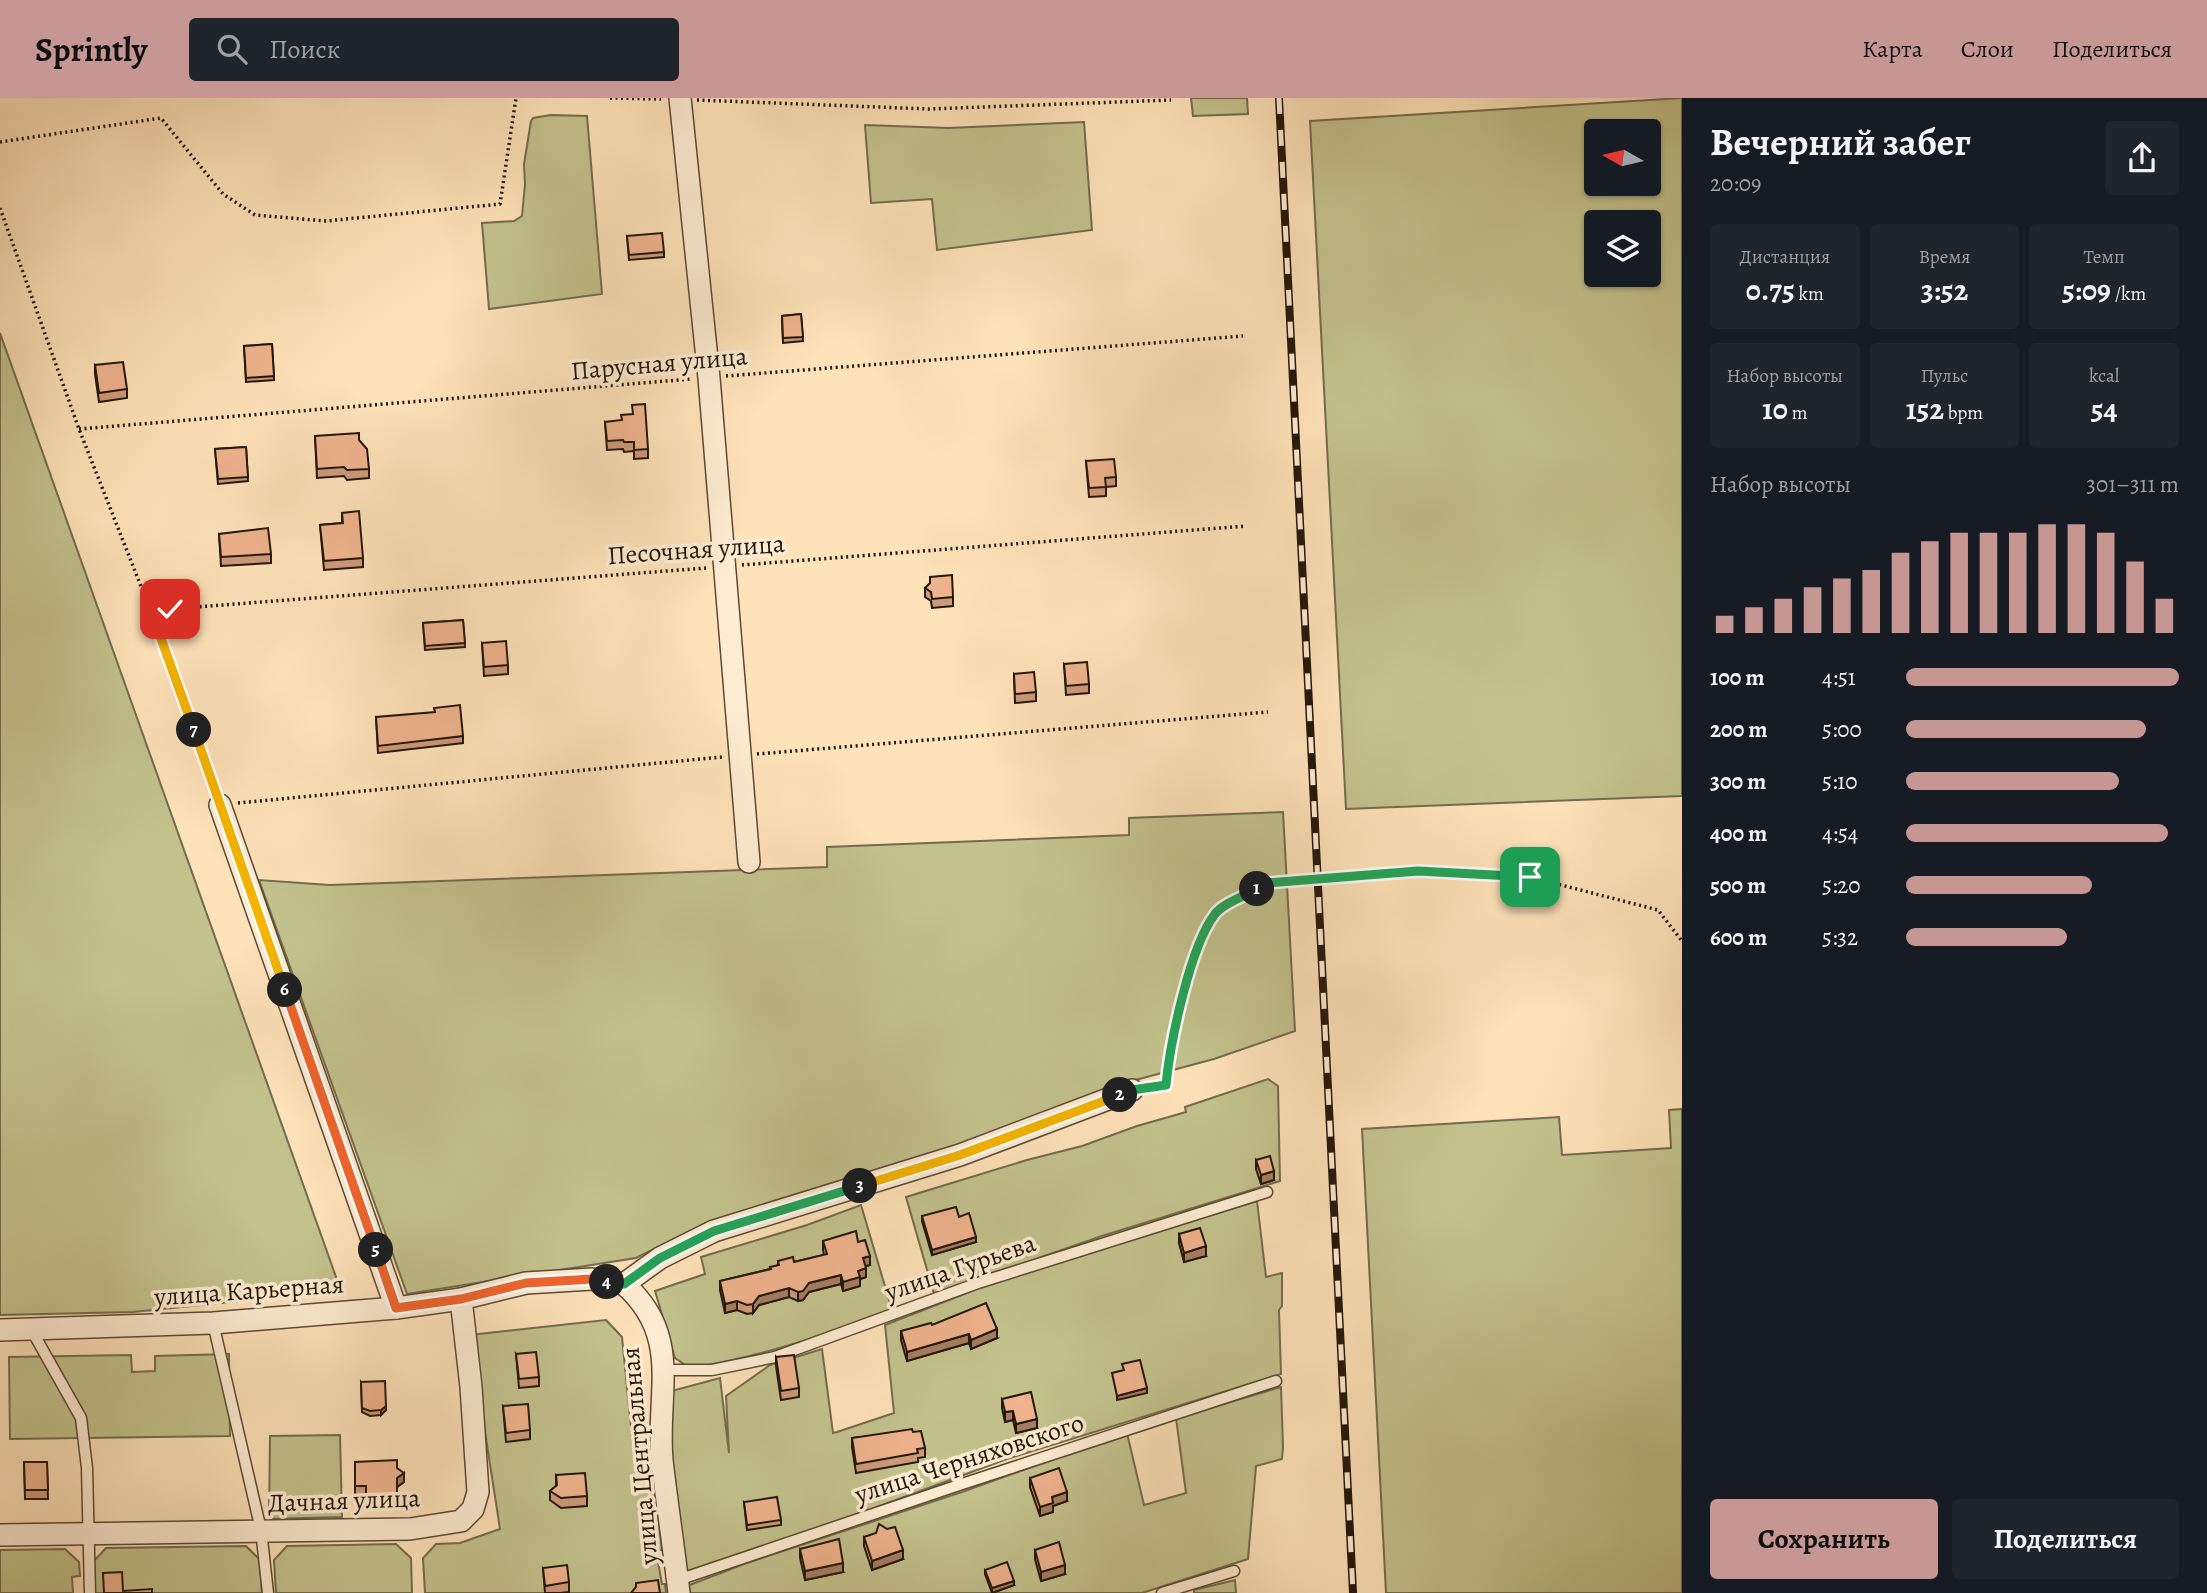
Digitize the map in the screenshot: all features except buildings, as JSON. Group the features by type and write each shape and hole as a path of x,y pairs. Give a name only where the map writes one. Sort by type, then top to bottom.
{"street":[{"path":"680,99 709,378 749,862"},
{"path":"220,805 396,1308"},
{"path":"624,1284 660,1258 714,1231 960,1155 1132,1090"},
{"name":"улица Карьерная","path":"0,1330 213,1323 396,1308 461,1299 526,1283 592,1279 624,1284"},
{"name":"улица Центральная","path":"624,1284 641,1299 654,1319 665,1370 662,1457 678,1587"},
{"name":"Дачная улица","path":"0,1535 410,1529 461,1521 473,1509 478,1492 471,1387 461,1299"}],"lane":[{"name":"улица Гурьева","path":"665,1370 712,1370 775,1357 978,1283 1267,1192"},
{"path":"213,1323 261,1530 268,1593"},
{"path":"31,1329 80,1418 87,1468 90,1593"},
{"name":"улица Черняховского","path":"678,1587 959,1485 1276,1381"},
{"path":"1162,1593 1234,1571"}],"path":[{"path":"0,142 161,118 223,194 256,215 326,221 500,204 516,98"},
{"path":"610,98 929,109 1171,100"},
{"path":"0,208 79,429 155,622 220,805"},
{"name":"Парусная улица","path":"79,429 1243,336"},
{"name":"Песочная улица","path":"155,622 170,609 1246,526"},
{"path":"1132,1090 1166,1085 1169,1054 1197,947 1216,912 1268,883 1418,871 1530,877 1658,910 1682,941"}],"shaded area":[{"path":"1191,98 1247,98 1248,114 1193,116"},
{"path":"1682,98 1682,796 1346,809 1310,121"},
{"path":"551,115 587,116 602,294 489,309 482,223 514,221 522,216 524,164 531,121 533,118"},
{"path":"1084,122 1092,230 937,250 932,199 871,203 865,125 948,128"},
{"path":"0,333 341,1291 133,1312 0,1315"},
{"path":"1283,812 1295,1031 1214,1059 1113,1086 961,1146 706,1223 636,1258 407,1294 259,880 330,885 827,867 827,847 1129,835 1129,818"},
{"path":"1268,1079 1278,1086 1280,1181 1102,1236 934,1294 906,1197 1082,1146 1186,1112 1185,1107"},
{"path":"1682,1109 1682,1593 1386,1593 1362,1129 1559,1117 1562,1155 1671,1148 1669,1110"},
{"path":"1257,1201 1266,1277 1282,1273 1282,1306 1279,1310 1281,1374 1007,1459 850,1517 685,1573 671,1451 668,1392 720,1378 729,1453 726,1396 770,1365 822,1349 833,1433 837,1432 894,1413 885,1325 995,1282"},
{"path":"861,1205 892,1310 818,1336 742,1358 690,1368 675,1358 655,1291 705,1274 701,1257 807,1225"},
{"path":"606,1320 622,1337 634,1457 652,1455 662,1550 656,1551 666,1593 425,1593 423,1558 436,1544 460,1543 500,1529 470,1335"},
{"path":"229,1354 230,1436 10,1439 9,1357 131,1355 132,1372 155,1371 155,1356"},
{"path":"1281,1387 1282,1459 1256,1466 1248,1559 1142,1593 688,1593 687,1586 744,1564 962,1492 1127,1433 1144,1505 1186,1493 1176,1418"},
{"path":"340,1435 342,1517 269,1519 270,1436"},
{"path":"396,1544 411,1558 412,1593 276,1593 274,1560 287,1546"},
{"path":"246,1546 260,1560 262,1593 95,1593 93,1562 106,1548"},
{"path":"65,1549 79,1562 80,1576 72,1577 73,1593 0,1593 0,1550"},
{"path":"1235,1580 1236,1593 1194,1593 1194,1590"}],"railway":[{"path":"1279,98 1353,1593"}],"route":[{"path":"170,609 155,622 396,1308 461,1299 526,1283 592,1279 624,1284 660,1258 714,1231 960,1155 1132,1090 1166,1085 1169,1054 1197,947 1216,912 1268,883 1418,871 1530,877"}]}
